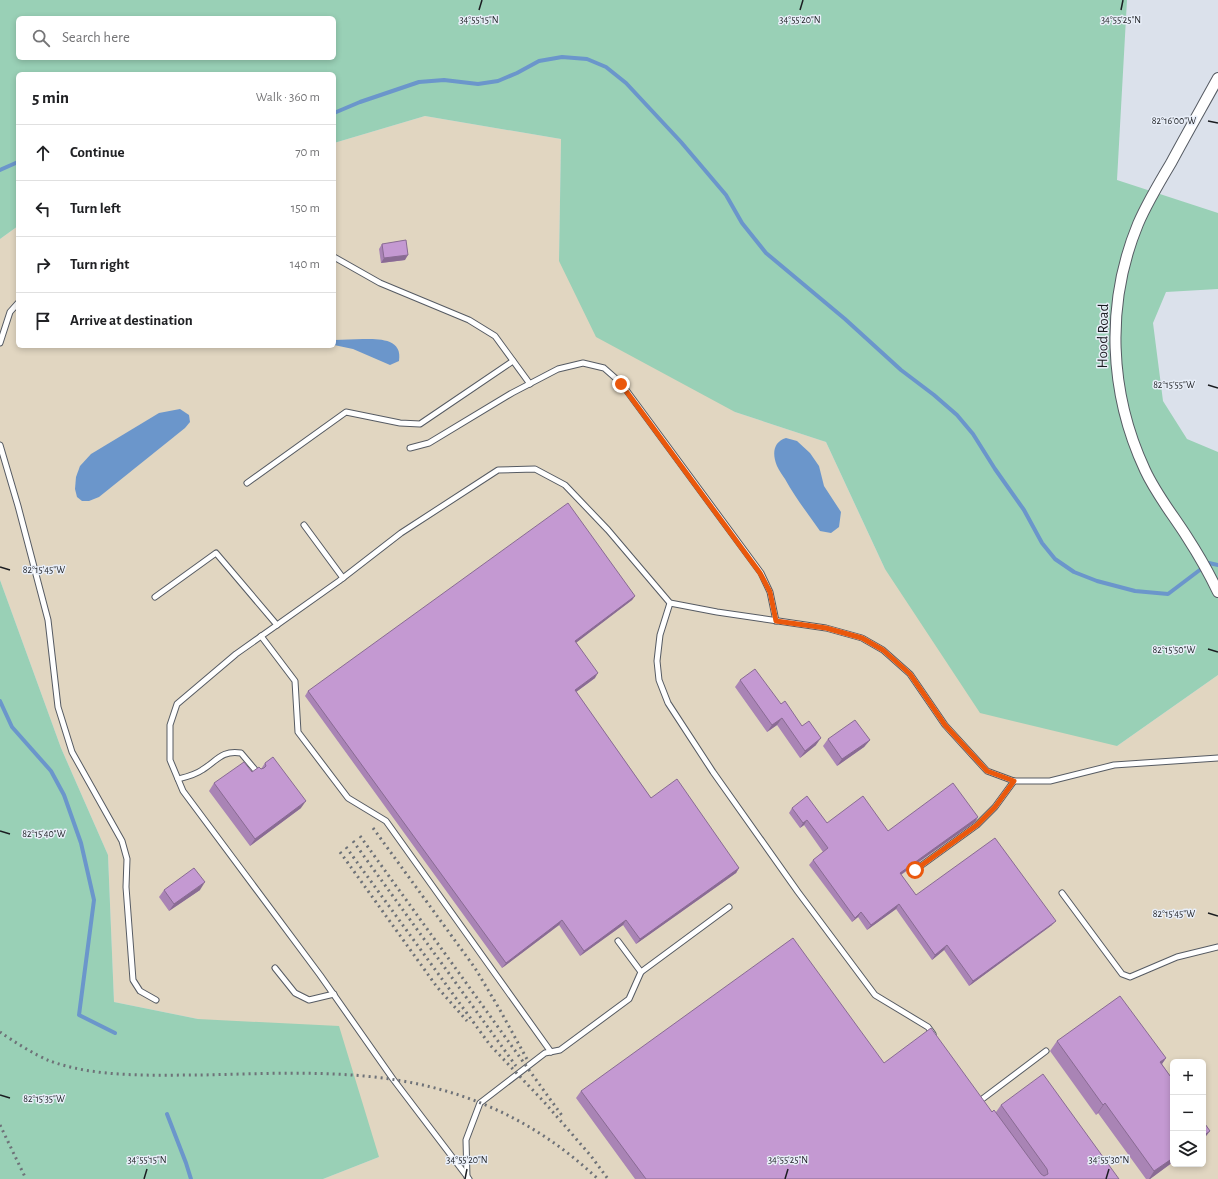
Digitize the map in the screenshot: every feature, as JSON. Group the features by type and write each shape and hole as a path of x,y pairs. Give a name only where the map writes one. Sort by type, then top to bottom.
{"street":[{"name":"Hood Road","path":"1218,78 1148,203 1138,224 1124,267 1115,319 1115,352 1118,383 1125,416 1134,445 1156,490 1188,538 1218,592"}],"lane":[{"path":"336,258 380,282 469,320 495,336 530,384"},
{"path":"0,343 10,312 16,305"},
{"path":"247,483 346,412 400,423 420,424 513,361"},
{"path":"410,448 429,443 512,393 558,369 583,363 604,368 621,384 760,573 770,592 776,621"},
{"path":"0,446 18,506 48,620 58,707 72,752 122,841 127,859 126,887 133,980 140,991 156,1000"},
{"path":"468,1178 393,1079 334,994 183,790 170,760 170,725 177,704 236,654 343,578 401,533 498,470 535,469 564,485 608,530 670,603 717,612 826,628 862,638 883,650 910,674 945,725 987,771 1014,781 1050,781 1114,765 1218,758"},
{"path":"304,525 343,578"},
{"path":"155,598 216,554 277,625"},
{"path":"670,603 660,635 657,662 659,680 668,703 722,785 798,892 875,995 928,1027 937,1039"},
{"path":"261,636 295,681 298,732 348,798 386,821 551,1052"},
{"path":"178,779 201,771 222,754 232,751 241,753 257,772"},
{"path":"915,870 977,825 995,807 1014,781"},
{"path":"1062,893 1122,974 1130,977 1176,957 1218,947"},
{"path":"468,1178 466,1140 480,1103 545,1053 560,1050 629,999 641,972 729,907"},
{"path":"618,941 641,972"},
{"path":"275,968 295,993 309,1000 334,994"},
{"path":"981,1100 1046,1051"},
{"path":"976,1094 985,1106"}],"shaded area":[{"path":"425,116 561,139 559,261 735,412 826,442 885,569 1117,746 1218,675 1218,1179 323,1179 379,1157 198,1019 114,1002 108,855 61,748 0,580 0,239 16,227 16,348 336,348 336,142"}],"green space":[{"path":"0,0 1127,0 1117,180 1218,213 1218,289 1166,292 1153,323 1163,401 1187,439 1218,452 1218,675 1117,746 980,713 885,569 826,442 735,412 596,337 559,261 561,139 425,116 336,142 336,72 16,72 16,227 0,239"},
{"path":"0,580 61,748 108,855 114,1002 198,1019 339,1026 379,1157 323,1179 0,1179"}],"water":[{"path":"376,339 388,341 397,348 399,353 399,361 390,365 353,349 336,345 336,340"},
{"path":"180,409 189,415 190,422 185,428 99,497 89,501 82,501 77,497 75,489 76,477 80,466 91,454 159,413"},
{"path":"786,438 797,441 810,453 819,466 824,486 841,512 839,527 831,533 820,531 797,499 777,466 774,457 776,445 778,442"}],"building":[{"path":"406,240 408,255 384,258 382,244"},
{"path":"568,503 635,596 575,641 598,673 575,690 651,798 677,779 739,868 640,939 626,920 584,951 562,920 506,963 308,691"},
{"path":"755,669 781,704 785,701 802,726 809,721 821,738 805,751 782,718 772,725 740,680"},
{"path":"855,720 870,740 842,759 828,739"},
{"path":"273,757 306,801 255,839 214,783 244,762 252,772 259,767 261,769 264,768 266,766 265,763"},
{"path":"953,783 978,817 900,873 916,895 995,838 1056,921 973,981 947,945 935,955 899,904 871,925 861,912 855,918 813,860 828,848 807,820 803,823 792,808 807,796 827,823 863,796 888,831"},
{"path":"194,868 205,882 174,904 164,890"},
{"path":"793,938 884,1063 931,1028 992,1112 994,1110 1044,1176 1048,1174 1047,1169 1001,1105 1043,1074 1119,1179 646,1179 581,1091"},
{"path":"1120,996 1166,1058 1160,1062 1170,1076 1170,1160 1154,1171 1105,1103 1103,1105 1057,1041"},
{"path":"1206,1125 1210,1131 1206,1134"}],"waterway":[{"path":"336,112 360,102 419,82 444,80 478,84 498,81 539,61 562,57 587,59 606,67 626,83 681,142 726,195 742,223 766,253 845,319 901,370 957,415 973,434 995,469 1024,510 1042,543 1055,559 1074,572 1097,581 1135,591 1168,594 1209,563 1218,565"},
{"path":"0,170 16,163"},
{"path":"0,701 12,727 51,771 64,795 81,843 94,900 79,1015 115,1033"},
{"path":"167,1114 191,1179"}],"railway":[{"path":"373,828 475,968 528,1061"},
{"path":"360,836 563,1117"},
{"path":"353,841 516,1066"},
{"path":"346,847 490,1045 546,1104 591,1156 608,1179"},
{"path":"340,852 437,987 467,1021"},
{"path":"0,1032 31,1052 50,1061 106,1073 163,1075 282,1073 344,1074 397,1080 430,1087 460,1095 519,1121 546,1137 598,1179"},
{"path":"0,1125 26,1179"}],"route":[{"path":"621,384 760,573 770,592 776,621 826,628 862,638 883,650 910,674 945,725 987,771 1014,781 995,807 977,825 915,870"}]}
